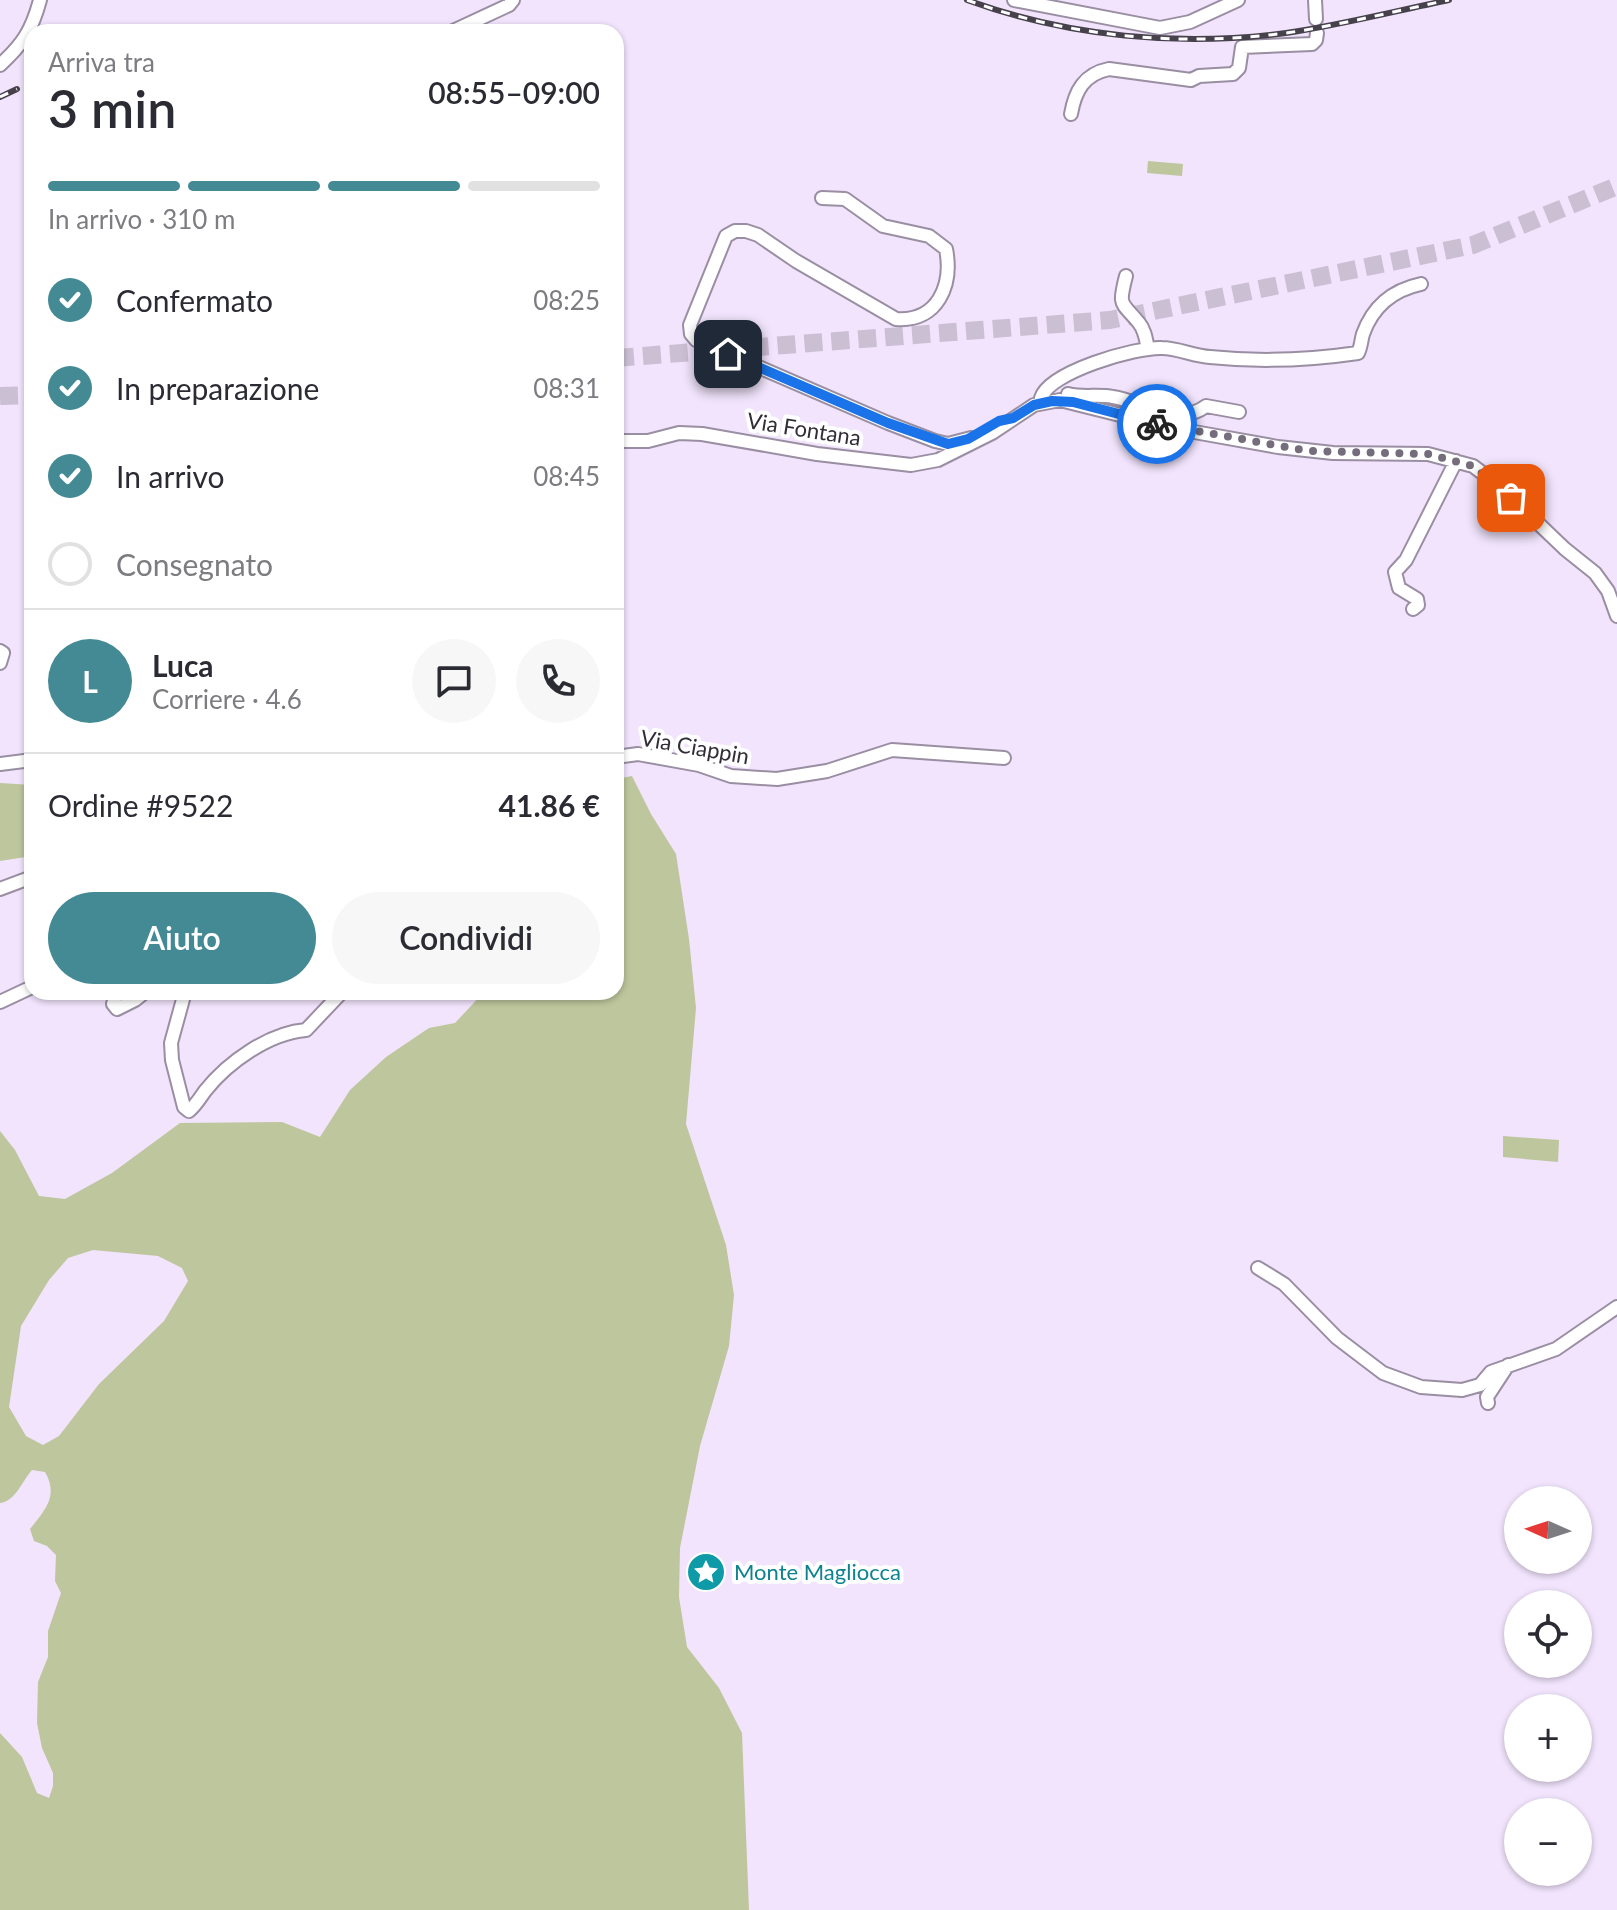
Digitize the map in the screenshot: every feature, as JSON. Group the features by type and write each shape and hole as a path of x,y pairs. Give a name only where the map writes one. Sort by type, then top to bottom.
{"street":[{"path":"34,24 40,0"},
{"path":"468,24 509,5 513,0"},
{"path":"1014,0 1160,28 1190,22 1238,0"},
{"path":"1315,0 1316,19"},
{"path":"1071,114 1076,93 1091,74 1097,72 1109,69 1191,80 1199,76 1233,74 1239,68 1242,47 1312,44 1317,33"},
{"path":"0,65 24,39"},
{"path":"822,198 845,199 883,226 929,236 946,249 949,262 944,286 940,300 931,311 896,319 796,261 758,235 735,231 726,236 690,325 691,334 696,340 935,441 948,444 968,439 999,421 1013,418"},
{"path":"1126,276 1122,302 1127,313 1142,325 1148,349"},
{"name":"Via Fontana","path":"624,441 648,441 679,433 702,434 817,454 911,465 938,460 992,433 1080,369 1105,358 1164,348 1191,355 1240,360 1358,353 1363,333 1387,296 1421,284"},
{"path":"1042,398 1052,392 1112,396 1182,415 1196,414 1206,406 1239,412"},
{"path":"1042,398 1073,402 1172,428 1276,447 1344,453 1428,454 1473,466 1595,573 1608,591 1617,616"},
{"path":"1413,609 1418,605 1417,599 1399,588 1395,572 1406,560 1456,461"},
{"path":"0,651 3,653 0,663"},
{"name":"Via Ciappin","path":"624,756 638,754 699,765 731,776 777,779 827,771 892,750 1004,758"},
{"path":"0,764 24,761"},
{"path":"0,889 24,880"},
{"path":"0,1002 24,991"},
{"path":"114,1000 113,1004 117,1009 135,1000"},
{"path":"183,1000 171,1043 172,1060 184,1107 189,1111 206,1090 244,1056 269,1038 306,1030 334,1000"},
{"path":"1258,1268 1284,1284 1337,1338 1383,1373 1421,1387 1462,1390 1480,1385 1491,1372 1556,1349 1617,1307"},
{"path":"1488,1403 1487,1397 1508,1365"}],"green space":[{"path":"1148,161 1183,164 1182,176 1147,173"},
{"path":"632,776 676,854 696,1008 686,1124 726,1245 734,1295 729,1346 700,1446 680,1548 679,1597 687,1647 719,1688 742,1733 749,1910 0,1910 0,1733 22,1757 37,1793 49,1798 53,1773 42,1748 37,1723 38,1682 48,1657 48,1631 61,1593 55,1581 56,1555 47,1546 34,1541 30,1529 45,1509 50,1496 51,1488 45,1472 32,1470 15,1495 0,1503 0,1131 15,1150 39,1196 65,1199 112,1173 180,1123 282,1122 320,1137 350,1090 386,1057 429,1028 455,1023 477,1000 624,1000 624,778","holes":["93,1250 158,1256 182,1268 188,1281 164,1321 99,1384 59,1436 43,1445 26,1436 9,1407 21,1326 49,1280 68,1258"]},
{"path":"0,783 24,784 24,857 0,861"},
{"path":"1503,1136 1559,1140 1558,1162 1503,1157"}],"tunnel":[{"path":"624,357 1110,320 1473,245 1617,186"},
{"path":"0,396 24,395"}],"railway":[{"path":"967,0 1005,13 1084,30 1125,36 1206,39 1307,30 1449,0"},
{"path":"0,97 17,89"}],"way so far":[{"path":"1157,424 1309,451 1428,454 1473,466 1511,498"}],"place":[{"name":"Monte Magliocca","path":"706,1572"}],"route":[{"path":"728,354 888,423 948,444 968,439 1034,405 1060,400 1157,424"}]}
